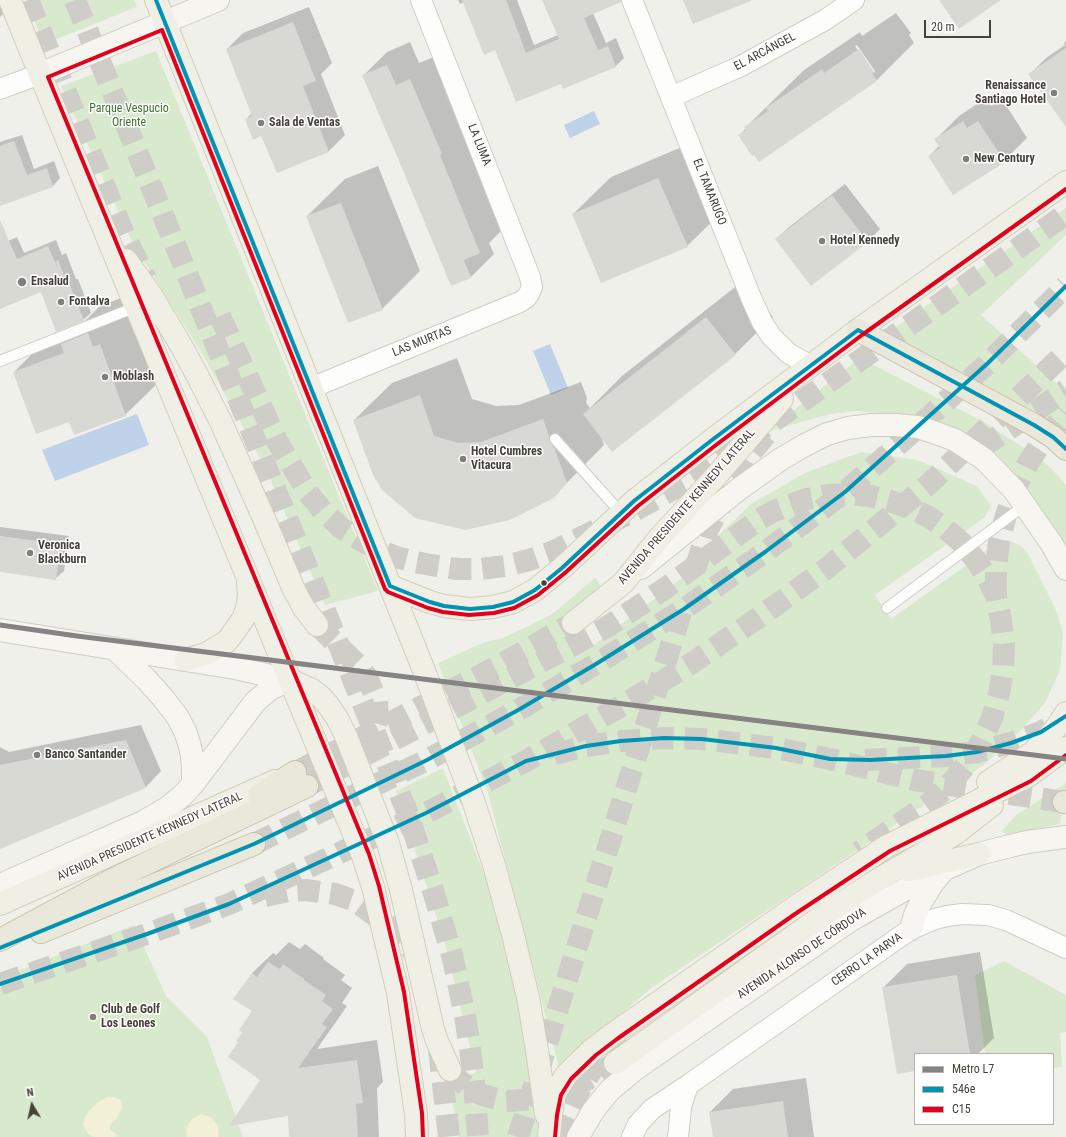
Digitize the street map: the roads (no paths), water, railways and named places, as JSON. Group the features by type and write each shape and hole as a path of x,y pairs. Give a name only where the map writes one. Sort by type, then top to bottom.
{"highway":[{"path":"858,330 1034,425 1066,449"},
{"path":"0,940 114,878 172,850 301,776"},
{"path":"0,948 254,844"}],"main road":[{"path":"10,0 363,856 373,887 398,993 414,1099 418,1137"},
{"path":"156,0 423,668 473,800 496,872 526,990 537,1050 549,1137"},
{"path":"40,74 218,0"},
{"name":"AVENIDA PRESIDENTE KENNEDY LATERAL","path":"390,586 430,602 444,606 470,609 493,608 513,602 535,590 562,568 634,501 712,440 858,330 1066,182"},
{"path":"102,224 151,295 196,373 227,435 294,590 304,608 317,625"},
{"name":"AVENIDA PRESIDENTE KENNEDY LATERAL","path":"573,623 622,583 660,537 717,475 811,366"},
{"path":"622,583 739,489 782,459 810,442 827,434 848,428 871,425 918,427 955,440 984,459 1014,490 1051,543 1066,569"},
{"path":"184,660 206,654 226,642 232,636 243,619 247,608 249,596 248,579"},
{"path":"0,630 235,668 290,680 312,690 328,705 337,718 346,736 388,843 433,1029 450,1070"},
{"path":"115,649 147,680 177,716 189,742 192,755 193,784"},
{"name":"AVENIDA PRESIDENTE KENNEDY LATERAL","path":"0,885 143,822 167,808 183,795 193,784 255,702 270,689 290,680"},
{"path":"549,1137 555,1093 566,1075 592,1050 792,909 1032,753 1046,740 1066,713"},
{"path":"615,1062 832,909 956,832 1066,748"},
{"name":"AVENIDA PRESIDENTE KENNEDY LATERAL","path":"0,904 301,776"},
{"path":"887,846 1028,776"},
{"name":"AVENIDA ALONSO DE CÓRDOVA","path":"578,1137 593,1111 610,1090 634,1070 851,920 897,893 979,854 1027,842 1066,837"},
{"path":"879,879 932,864 979,854"},
{"path":"911,929 921,902 932,884 945,869"}],"street":[{"name":"LA LUMA","path":"421,0 530,277 532,287 530,292"},
{"name":"EL TAMARUGO","path":"632,0 762,322 771,336 788,353 811,366"},
{"name":"EL ARCÁNGEL","path":"671,97 741,66 825,20 854,0"},
{"path":"0,89 40,74"},
{"name":"LAS MURTAS","path":"311,388 520,302 526,298 530,292"},
{"name":"CERRO LA PARVA","path":"632,1137 638,1124 652,1109 911,929 935,919 947,916 962,914 988,915 1006,920 1066,948"},
{"path":"678,1137 681,1107 688,1085"}],"lane":[{"path":"0,361 136,307"},
{"path":"555,439 621,513"},
{"path":"887,608 1025,505"}],"water":[{"path":"594,111 600,124 570,138 564,125"},
{"path":"550,344 568,388 551,395 533,351"},
{"path":"137,414 149,445 55,481 42,450"}],"tunnel":[{"path":"28,0 124,234 146,279"},
{"path":"75,0 408,814 453,959 465,1016 470,1049 478,1137"},
{"path":"220,316 277,441 308,493 323,511 340,527 377,549 396,557 415,562 458,569 480,569 505,566 552,552 630,513 688,481 1066,214"},
{"path":"254,844 427,760 520,709 684,609 765,552 845,492 988,363 1066,286"},
{"path":"0,984 147,934 229,904 426,813 526,761 616,709 689,665 827,568 929,484 1066,352"},
{"path":"981,448 1066,390"},
{"path":"996,594 996,568 999,542 1015,489 1027,465 1043,440 1066,413"},
{"path":"695,569 708,529 749,455 766,435"},
{"path":"307,786 607,627 667,587 758,520 772,512 807,499 828,495 849,494 870,496 910,508 929,517 962,543 987,577 996,596 1004,644 1003,669 999,694 992,718 981,742 967,764 950,784 931,802 859,852"},
{"path":"518,1137 683,606"},
{"path":"300,770 500,665 573,623"},
{"path":"317,625 358,665 368,679 377,701 378,718 376,724 367,735"},
{"path":"865,760 946,756 977,752 1011,743 1041,732 1063,719"},
{"path":"554,754 586,746 621,741 664,738 702,739 776,748 830,759 915,780 1064,802"},
{"path":"265,896 289,891 306,890 335,894 355,901 388,925 419,959"},
{"path":"560,1137 580,1089 604,1052 619,1034"},
{"path":"439,1049 449,1137"},
{"path":"450,1070 469,1088 480,1094 506,1101 536,1099 554,1095 572,1088 615,1063"}],"metro line":[{"name":"L7","path":"0,625 77,636 1066,759"}],"place":[{"name":"Renaissance Santiago Hotel","path":"1054,93"},
{"name":"Sala de Ventas","path":"261,123"},
{"name":"New Century","path":"966,159"},
{"name":"Hotel Kennedy","path":"822,241"},
{"name":"Ensalud","path":"22,282"},
{"name":"Fontalva","path":"61,302"},
{"name":"Moblash","path":"105,377"},
{"name":"Hotel Cumbres Vitacura","path":"463,459"},
{"name":"Veronica Blackburn","path":"30,553"},
{"name":"Banco Santander","path":"37,755"},
{"name":"Club de Golf Los Leones","path":"93,1017"}],"park label":[{"name":"Parque Vespucio Oriente","path":"129,116"}]}
